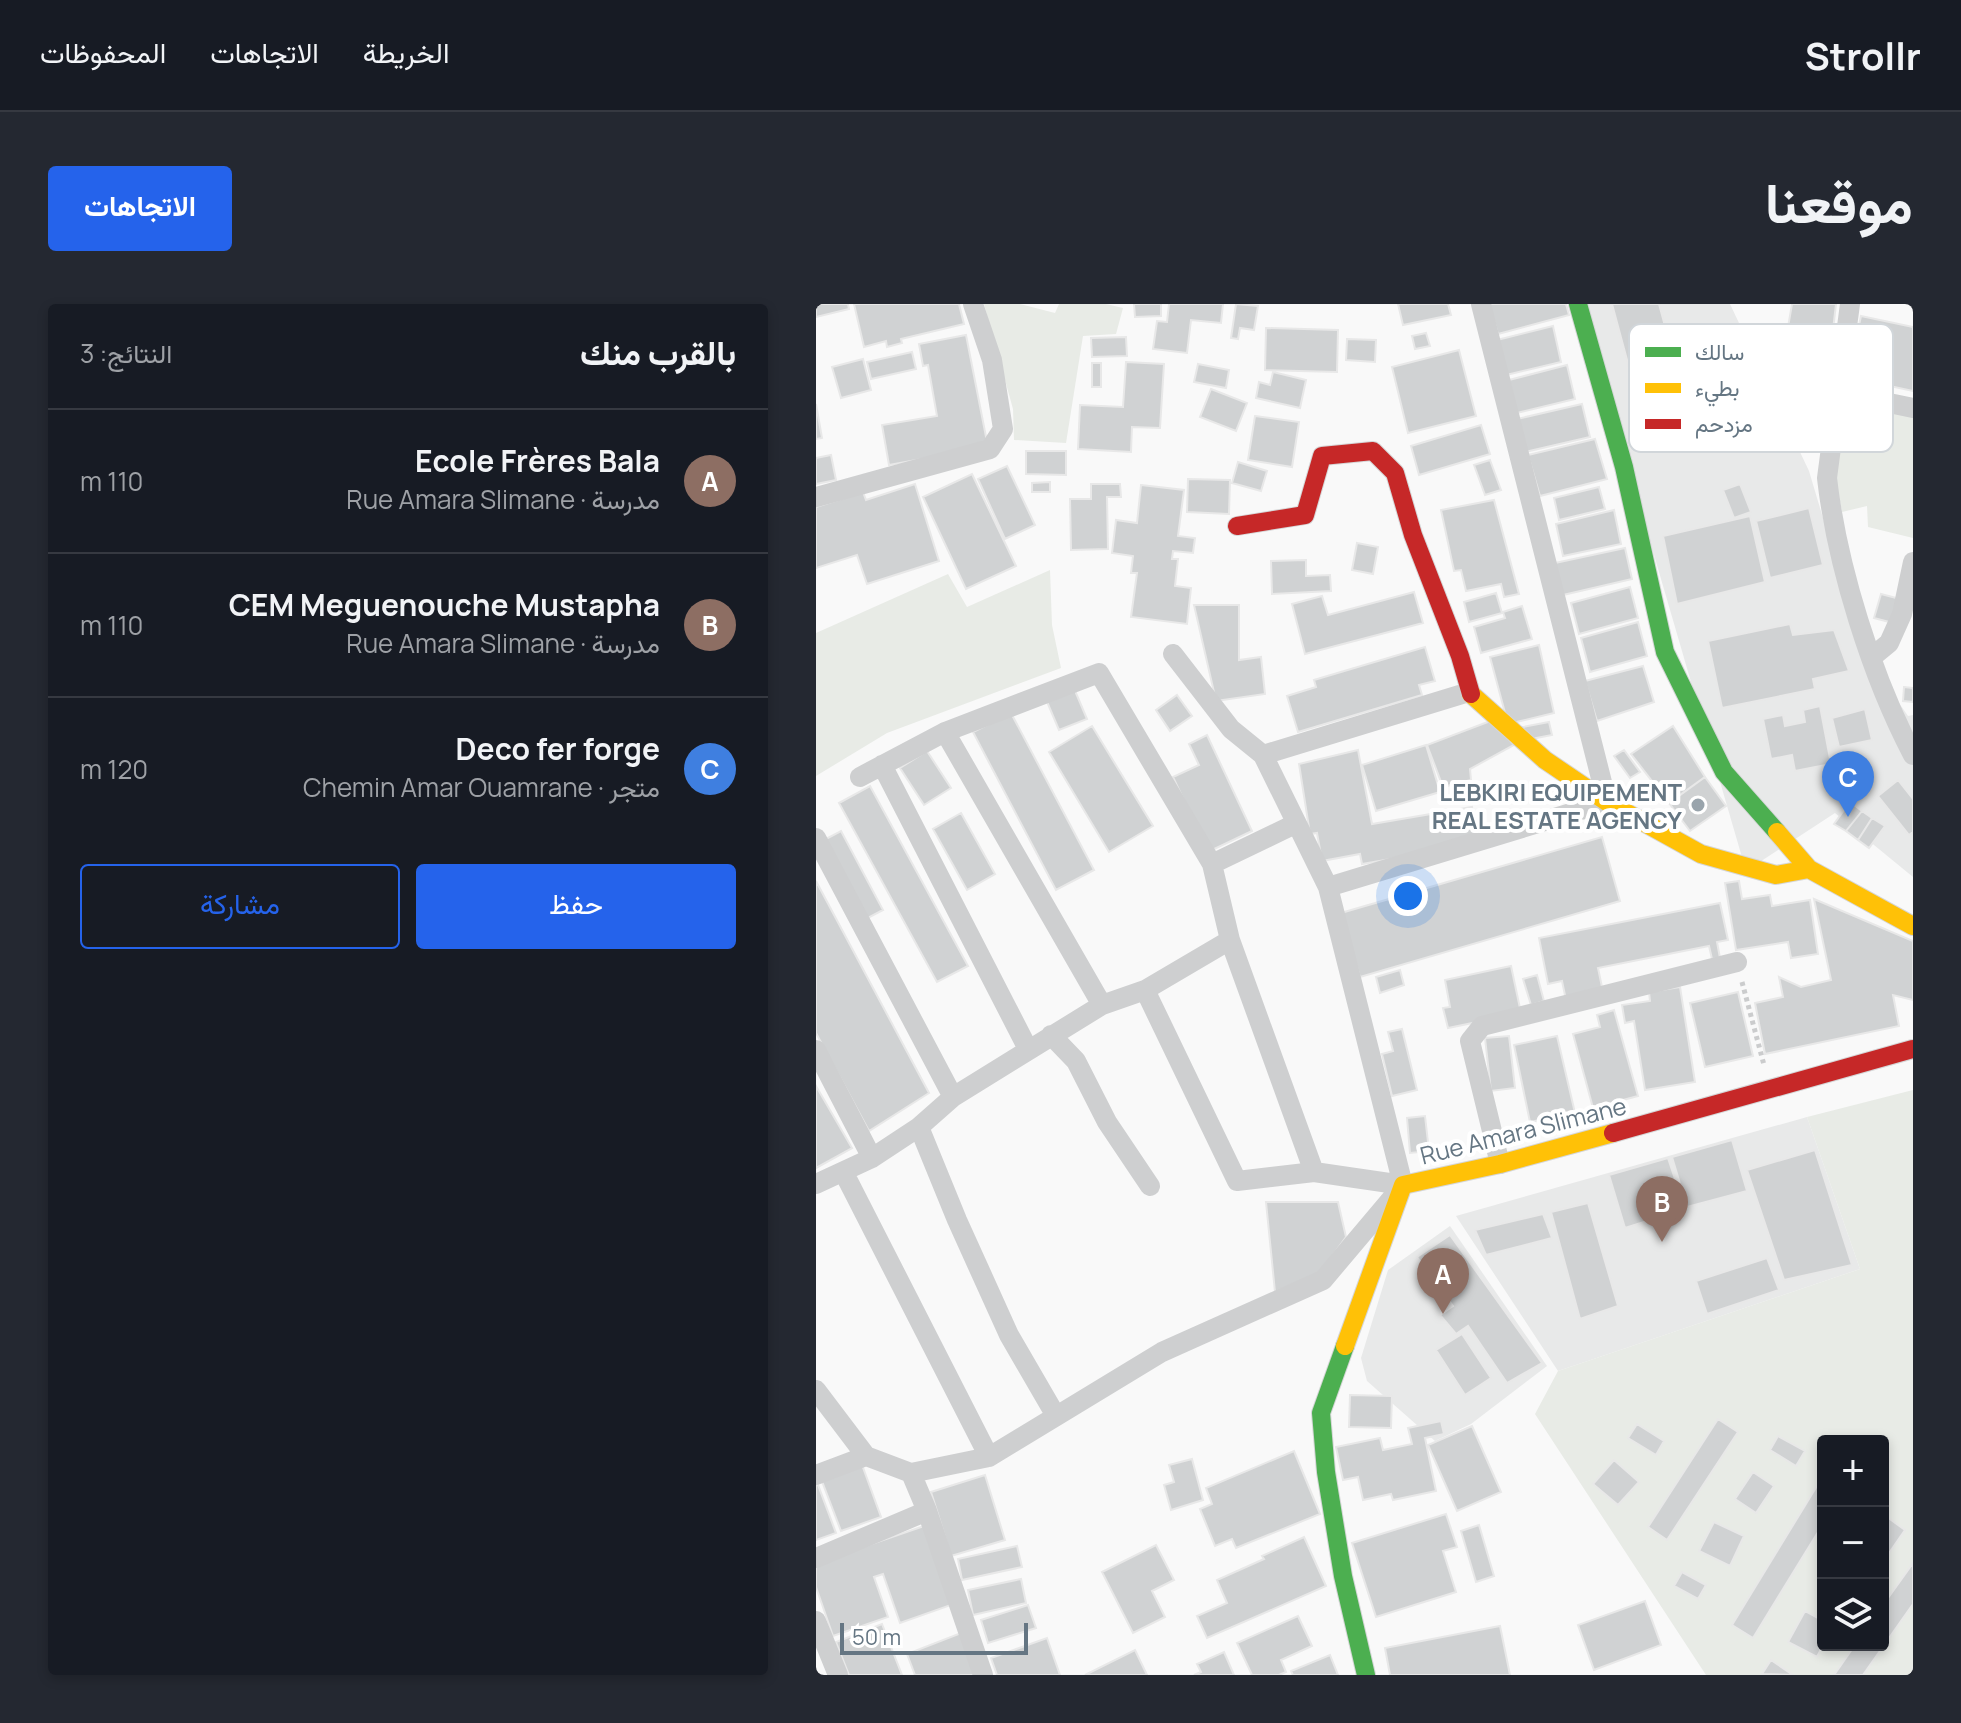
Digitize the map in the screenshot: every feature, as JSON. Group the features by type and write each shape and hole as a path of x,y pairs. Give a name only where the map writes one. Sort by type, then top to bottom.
{"street":[{"path":"816,497 990,449 1003,429 992,360 973,304"},
{"path":"1481,304 1607,802"},
{"path":"1578,304 1624,467 1665,652 1724,772 1809,869 1913,926"},
{"path":"1847,324 1850,304"},
{"path":"1893,404 1913,408"},
{"path":"1237,526 1305,515 1322,456 1373,451 1395,473 1413,535 1460,656 1469,692 1545,760 1607,802 1701,854 1776,875 1809,869"},
{"path":"1830,452 1827,478 1840,556 1872,657 1898,726 1913,755"},
{"path":"1872,657 1889,643 1902,614 1913,562"},
{"path":"1173,654 1231,729 1263,755 1328,887 1403,1185"},
{"path":"860,777 945,732 1099,673 1212,864 1230,940 1314,1172"},
{"path":"1263,755 1469,692"},
{"path":"945,732 1102,1005"},
{"path":"882,765 1028,1049"},
{"path":"1328,887 1607,802"},
{"path":"1212,864 1295,824"},
{"path":"816,838 953,1097"},
{"path":"816,1184 872,1158 919,1127 953,1097 1051,1035 1102,1005 1145,990 1230,940"},
{"path":"1500,1164 1470,1041 1482,1026 1737,962"},
{"path":"1145,990 1237,1181 1314,1172 1403,1185"},
{"path":"1051,1035 1076,1061 1107,1122 1150,1186"},
{"name":"Rue Amara Slimane","path":"1366,1675 1341,1561 1326,1472 1321,1413 1403,1185 1500,1164 1913,1049"},
{"path":"816,1050 872,1158"},
{"path":"919,1127 1009,1335 1056,1416"},
{"path":"844,1173 989,1457"},
{"path":"816,1390 866,1456 911,1473 989,1457 1162,1352 1323,1280 1403,1185"},
{"path":"816,1475 866,1456"},
{"path":"911,1473 983,1675"},
{"path":"816,1558 927,1511"},
{"path":"816,1621 838,1675"}],"path":[{"path":"1737,962 1771,1089"}],"shaded area":[{"path":"984,304 1020,304 1055,313 1059,304 1106,304 1123,308 1116,334 1083,336 1066,443 1014,440 1013,409"},
{"path":"1581,304 1730,304 1739,324 1629,324 1629,452 1800,452 1809,471 1862,649 1908,716 1913,715 1913,877 1835,813 1746,871"},
{"path":"1893,411 1913,416 1913,538 1868,527 1867,506 1842,512 1836,480 1839,452 1893,452"},
{"path":"1050,570 1052,625 1061,668 887,733 816,776 816,633 948,574 967,607"},
{"path":"1913,1090 1913,1675 1706,1675 1535,1414 1558,1371 1860,1269 1807,1117"},
{"path":"1807,1117 1860,1269 1558,1371 1456,1216"},
{"path":"1450,1226 1547,1366 1471,1424 1435,1441 1367,1381 1361,1358 1388,1270"}],"building":[{"path":"816,304 848,304 849,309 816,317"},
{"path":"854,304 959,304 964,324 901,339 902,343 887,347 886,341 864,347"},
{"path":"1134,304 1161,304 1161,316 1135,317"},
{"path":"1169,304 1223,304 1221,323 1191,320 1187,353 1153,349 1157,321 1167,322"},
{"path":"1236,304 1258,306 1254,330 1240,328 1238,339 1231,338"},
{"path":"1398,304 1448,304 1451,315 1403,325"},
{"path":"1489,304 1566,304 1569,315 1498,334"},
{"path":"1612,304 1659,304 1664,324 1629,324 1629,367"},
{"path":"1792,304 1836,304 1834,324 1789,324"},
{"path":"1861,316 1913,327 1913,391 1893,387 1893,324 1859,324"},
{"path":"1553,326 1561,362 1502,376 1493,341"},
{"path":"1266,328 1338,330 1337,372 1265,370"},
{"path":"1426,333 1430,346 1415,349 1412,336"},
{"path":"966,335 988,447 889,465 882,425 937,416 928,365 923,366 919,344"},
{"path":"1126,337 1127,356 1092,357 1091,338"},
{"path":"1347,339 1376,340 1375,362 1346,360"},
{"path":"1459,350 1476,416 1408,433 1392,367"},
{"path":"912,352 916,369 871,379 867,362"},
{"path":"863,359 871,390 841,398 832,367"},
{"path":"1126,362 1164,364 1160,428 1132,427 1131,452 1078,449 1080,405 1123,407"},
{"path":"1092,363 1101,363 1101,387 1092,387"},
{"path":"1198,364 1229,370 1226,388 1194,382"},
{"path":"1567,365 1575,399 1517,413 1509,380"},
{"path":"1273,372 1306,380 1300,408 1256,398 1259,382 1270,385"},
{"path":"1211,389 1247,403 1236,431 1200,417"},
{"path":"816,404 822,438 816,439"},
{"path":"1582,404 1590,437 1525,452 1517,419"},
{"path":"1255,416 1299,422 1292,467 1248,460"},
{"path":"1481,425 1490,454 1419,475 1411,446"},
{"path":"1595,439 1607,479 1540,496 1528,455"},
{"path":"1026,451 1066,451 1066,475 1026,474"},
{"path":"831,455 836,480 816,484 816,458"},
{"path":"1490,460 1501,490 1485,495 1474,465"},
{"path":"1238,462 1267,471 1261,491 1232,483"},
{"path":"1007,466 1035,525 1005,539 978,479"},
{"path":"972,474 1016,566 966,589 923,497"},
{"path":"1188,479 1230,480 1229,514 1187,512"},
{"path":"1050,482 1050,492 1032,492 1032,483"},
{"path":"915,484 939,561 867,584 857,555 816,568 816,507 863,492 866,500"},
{"path":"1091,484 1120,484 1121,497 1107,497 1108,549 1071,550 1070,499 1091,499"},
{"path":"1740,484 1751,512 1734,518 1723,490"},
{"path":"1141,485 1184,490 1178,536 1195,538 1193,553 1173,551 1172,559 1178,559 1175,586 1191,588 1187,624 1131,617 1137,573 1131,573 1133,556 1112,553 1116,520 1137,523"},
{"path":"1599,487 1605,509 1559,520 1554,498"},
{"path":"1494,500 1519,594 1504,597 1501,584 1466,591 1461,570 1454,571 1441,510"},
{"path":"1809,508 1823,565 1770,578 1756,521"},
{"path":"1614,510 1621,544 1563,556 1556,524"},
{"path":"1750,516 1765,582 1677,604 1663,536"},
{"path":"1357,543 1378,547 1373,574 1352,570"},
{"path":"1625,548 1632,579 1563,595 1555,563"},
{"path":"1306,560 1306,576 1330,575 1331,591 1272,594 1271,561"},
{"path":"1630,587 1638,618 1579,634 1571,603"},
{"path":"1414,592 1423,623 1305,654 1292,604 1322,596 1328,615"},
{"path":"1496,593 1502,613 1469,622 1464,602"},
{"path":"1881,594 1900,599 1893,623 1874,618"},
{"path":"1194,605 1239,605 1239,660 1261,657 1265,694 1216,701"},
{"path":"1522,606 1532,639 1481,653 1474,627 1505,618 1503,612"},
{"path":"1638,622 1647,656 1590,672 1581,638"},
{"path":"1790,624 1793,635 1834,630 1849,671 1813,679 1815,689 1722,708 1708,641"},
{"path":"1539,645 1554,713 1508,724 1490,657"},
{"path":"1425,647 1435,681 1419,685 1422,695 1298,732 1287,696 1316,687 1314,680"},
{"path":"1643,666 1654,702 1597,721 1585,681"},
{"path":"1073,686 1087,719 1059,730 1045,697"},
{"path":"1904,687 1913,688 1913,702 1903,701"},
{"path":"1177,695 1192,716 1170,731 1156,710"},
{"path":"1820,706 1831,764 1795,771 1792,755 1771,759 1763,719 1783,715 1785,726 1805,722 1803,710"},
{"path":"1865,709 1872,740 1839,747 1832,718"},
{"path":"1011,713 1094,870 1056,890 973,732"},
{"path":"1493,720 1514,745 1470,769 1471,780 1443,787 1427,745"},
{"path":"1549,722 1552,735 1526,740 1523,727"},
{"path":"1092,726 1153,826 1109,852 1049,752"},
{"path":"1673,726 1705,777 1669,803 1631,754"},
{"path":"1207,735 1252,831 1208,852 1173,777 1199,765 1189,744"},
{"path":"1426,745 1440,792 1376,811 1362,765"},
{"path":"1358,750 1372,824 1472,807 1478,844 1362,864 1360,854 1322,861 1317,833 1310,834 1299,764"},
{"path":"1624,750 1640,772 1630,778 1614,756"},
{"path":"927,751 951,788 924,805 900,768"},
{"name":"LEBKIRI EQUIPEMENT REAL ESTATE AGENCY","path":"1705,777 1726,806 1690,831 1669,803"},
{"path":"1898,780 1913,799 1913,832 1909,835 1878,796"},
{"path":"870,786 968,966 937,982 839,803"},
{"path":"1850,802 1862,811 1846,831 1834,824"},
{"path":"1862,811 1872,818 1858,840 1846,831"},
{"path":"961,813 995,874 967,890 933,829"},
{"path":"1872,818 1885,826 1869,848 1858,840"},
{"path":"841,831 883,910 866,919 824,840"},
{"path":"1602,837 1620,901 1360,977 1341,913"},
{"path":"816,881 929,1093 869,1131 816,1033"},
{"path":"1739,881 1742,899 1770,895 1772,906 1810,900 1818,954 1791,958 1788,942 1736,950 1725,883"},
{"path":"1814,899 1913,941 1913,1000 1893,995 1899,1026 1765,1054 1755,1003 1783,997 1779,977 1801,987 1831,980"},
{"path":"1720,903 1728,940 1717,942 1720,958 1712,959 1709,946 1598,968 1603,992 1566,1000 1562,981 1548,984 1539,938"},
{"path":"1511,966 1521,1013 1448,1028 1443,1008 1450,1007 1445,980"},
{"path":"1400,970 1404,985 1380,993 1376,977"},
{"path":"1537,975 1544,1001 1531,1005 1523,979"},
{"path":"1680,987 1695,1082 1645,1090 1634,1021 1625,1023 1622,1005 1650,1001 1649,992"},
{"path":"1738,992 1753,1056 1705,1067 1690,1003"},
{"path":"1614,1010 1638,1096 1593,1108 1573,1034 1600,1027 1597,1015"},
{"path":"1402,1029 1417,1090 1392,1096 1382,1054 1393,1051 1388,1032"},
{"path":"1509,1036 1515,1088 1491,1091 1485,1038"},
{"path":"1557,1036 1575,1113 1530,1122 1514,1045"},
{"path":"816,1086 852,1148 816,1168"},
{"path":"1425,1116 1429,1151 1410,1153 1407,1118"},
{"path":"1732,1140 1747,1191 1687,1207 1672,1157"},
{"path":"1815,1150 1852,1265 1784,1280 1747,1170"},
{"path":"1668,1158 1685,1209 1625,1228 1609,1175"},
{"path":"1266,1202 1338,1202 1346,1237 1320,1273 1275,1292"},
{"path":"1588,1203 1618,1306 1580,1319 1551,1212"},
{"path":"1543,1214 1552,1238 1486,1255 1475,1230"},
{"path":"1450,1235 1542,1363 1507,1383 1468,1326 1456,1334 1440,1315 1453,1306 1417,1257"},
{"path":"1767,1258 1779,1290 1707,1314 1696,1281"},
{"path":"1462,1334 1491,1378 1465,1395 1436,1350"},
{"path":"1350,1395 1392,1396 1391,1428 1349,1427"},
{"path":"1718,1419 1738,1432 1667,1540 1648,1527"},
{"path":"1441,1421 1444,1434 1425,1438 1436,1491 1393,1500 1391,1494 1363,1500 1358,1477 1343,1480 1336,1447 1380,1438 1383,1450 1412,1444 1408,1428"},
{"path":"1637,1424 1664,1441 1656,1455 1628,1438"},
{"path":"1472,1426 1501,1492 1457,1511 1428,1445"},
{"path":"1778,1436 1805,1451 1796,1466 1770,1450"},
{"path":"1294,1451 1320,1514 1236,1548 1232,1539 1215,1546 1200,1509 1212,1504 1206,1488"},
{"path":"1192,1459 1203,1500 1171,1510 1164,1485 1174,1482 1169,1465"},
{"path":"1614,1460 1639,1482 1618,1505 1593,1484"},
{"path":"861,1462 881,1517 841,1531 820,1476"},
{"path":"1753,1472 1774,1486 1756,1513 1735,1499"},
{"path":"985,1475 1005,1540 951,1556 931,1492"},
{"path":"816,1485 836,1533 816,1540"},
{"path":"1817,1486 1817,1534 1753,1638 1732,1625"},
{"path":"1446,1514 1457,1547 1443,1551 1456,1592 1376,1617 1352,1543"},
{"path":"1889,1518 1905,1530 1889,1553"},
{"path":"1714,1522 1744,1536 1730,1566 1699,1551"},
{"path":"1479,1525 1494,1576 1476,1582 1461,1531"},
{"path":"924,1526 951,1605 900,1623 883,1574 874,1577 888,1617 833,1636 816,1587 816,1563"},
{"path":"1304,1537 1326,1586 1207,1638 1197,1616 1227,1603 1217,1580"},
{"path":"1156,1545 1174,1580 1152,1591 1165,1617 1133,1633 1102,1572"},
{"path":"1017,1546 1022,1567 962,1580 958,1559"},
{"path":"1913,1563 1913,1604 1889,1638 1889,1597"},
{"path":"1682,1572 1706,1585 1698,1599 1674,1586"},
{"path":"1021,1579 1026,1603 973,1615 968,1590"},
{"path":"1645,1601 1661,1645 1594,1670 1578,1625"},
{"path":"1028,1605 1036,1628 988,1643 981,1620"},
{"path":"1805,1611 1817,1618 1817,1651 1820,1651 1817,1657 1788,1642"},
{"path":"1298,1616 1312,1646 1281,1660 1286,1672 1252,1675 1237,1643"},
{"path":"882,1624 902,1675 849,1675 836,1642"},
{"path":"1500,1626 1510,1675 1390,1675 1385,1648"},
{"path":"961,1633 978,1675 915,1675 907,1654"},
{"path":"1047,1638 1060,1675 997,1675 991,1658"},
{"path":"1135,1650 1147,1675 1085,1675"},
{"path":"1851,1651 1880,1651 1863,1675 1834,1675"},
{"path":"1224,1652 1234,1675 1194,1675 1201,1672 1197,1664"},
{"path":"1330,1655 1338,1675 1293,1675 1291,1671"},
{"path":"1771,1660 1793,1675 1762,1674"}],"traffic: fast":[{"path":"1578,304 1624,467 1665,652 1724,772 1777,832"},
{"path":"1345,1346 1321,1413 1326,1472 1343,1576 1366,1675"}],"traffic: slow":[{"path":"1471,694 1545,760 1607,802 1701,854 1776,875 1809,869"},
{"path":"1777,832 1809,869 1913,926"},
{"path":"1345,1346 1403,1185 1500,1164 1613,1133"}],"traffic: jam":[{"path":"1237,526 1305,515 1322,456 1373,451 1395,473 1413,535 1460,656 1471,694"},
{"path":"1613,1133 1913,1049"}],"place":[{"name":"LEBKIRI EQUIPEMENT REAL ESTATE AGENCY","path":"1698,805"},
{"name":"Deco fer forge","path":"1848,817"},
{"name":"CEM Meguenouche Mustapha","path":"1662,1242"},
{"name":"Ecole Frères Bala","path":"1443,1314"}]}
